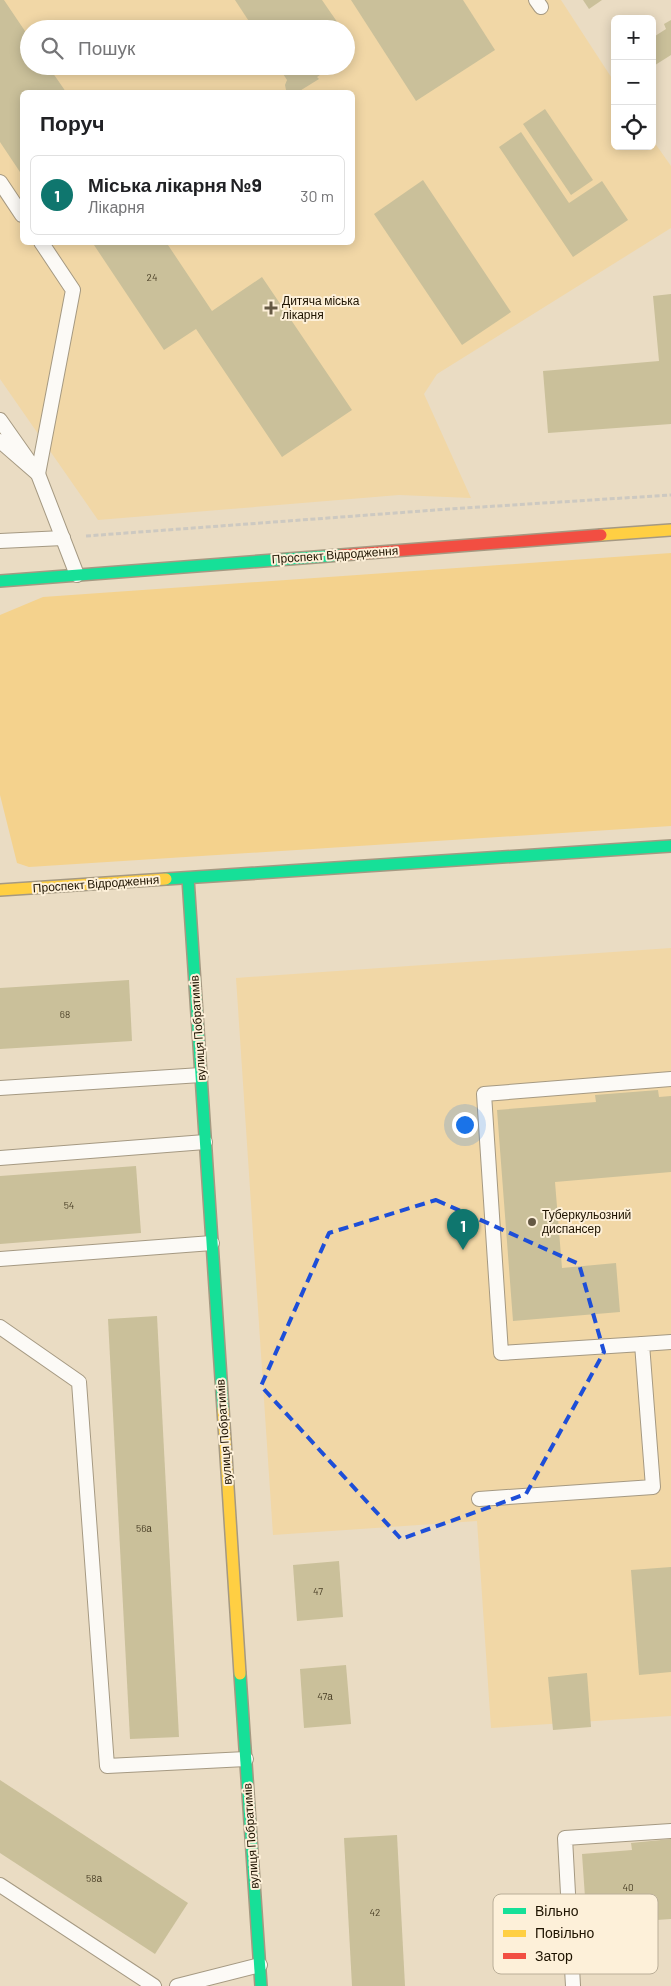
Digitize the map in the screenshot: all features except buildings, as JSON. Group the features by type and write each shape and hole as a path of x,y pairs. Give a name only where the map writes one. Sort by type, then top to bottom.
{"main road":[{"name":"Проспект Відродження","path":"0,581 671,530"},
{"name":"Проспект Відродження","path":"0,890 671,846"},
{"name":"вулиця Побратимів","path":"188,878 262,1986"}],"lane":[{"path":"0,182 20,212"},
{"path":"38,474 73,290 43,245"},
{"path":"0,420 38,474 77,575"},
{"path":"0,441 38,474"},
{"path":"0,541 63,538"},
{"path":"0,1088 201,1075"},
{"path":"671,1079 484,1094 502,1353 671,1342"},
{"path":"0,1158 205,1142"},
{"path":"0,1259 212,1243"},
{"path":"0,1327 79,1382 107,1766 246,1759"},
{"path":"479,1499 653,1487 642,1344"},
{"path":"568,1894 565,1838 671,1831"},
{"path":"0,1885 154,1986"},
{"path":"177,1986 260,1964"}],"path":[{"path":"63,538 439,509 671,495"}],"highlighted area":[{"path":"436,1200 579,1264 604,1352 526,1494 401,1539 261,1386 329,1233"}],"shaded area":[{"name":"Дитяча міська лікарня","path":"0,0 561,0 611,77 611,150 656,150 656,145 671,166 671,228 437,374 424,394 471,498 399,495 98,520 0,379"},
{"path":"671,553 671,826 29,867 17,863 0,795 0,615 43,597"},
{"path":"671,948 671,1716 491,1728 477,1521 273,1535 236,978"}],"traffic: fast":[{"path":"0,581 341,555"},
{"path":"166,879 671,846"},
{"path":"188,878 223,1409"},
{"path":"240,1674 261,1986"}],"traffic: slow":[{"path":"601,535 671,530"},
{"path":"0,890 166,879"},
{"path":"223,1409 240,1674"}],"traffic: jam":[{"path":"341,555 601,535"}],"place":[{"name":"Дитяча міська лікарня","path":"271,308"},
{"name":"Туберкульозний диспансер","path":"532,1222"},
{"name":"Міська лікарня №9","path":"463,1250"}]}
